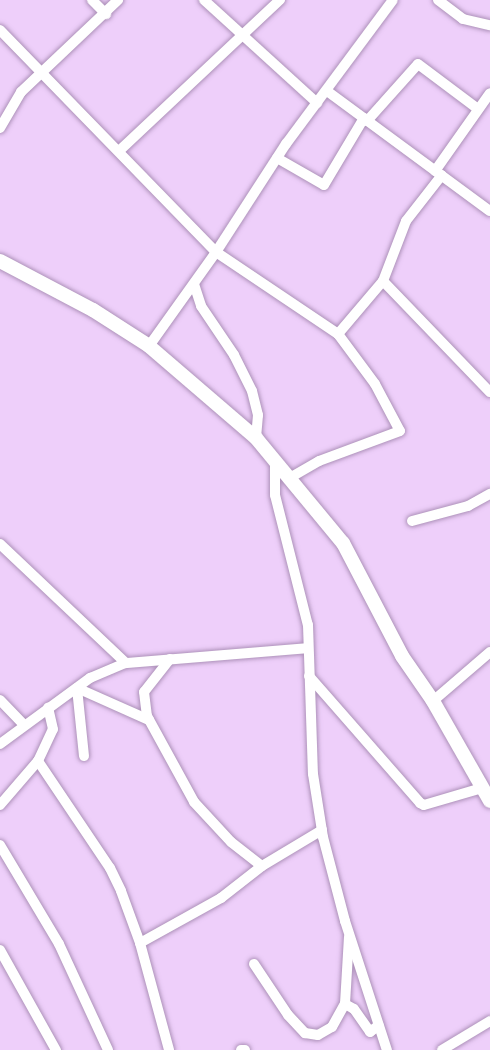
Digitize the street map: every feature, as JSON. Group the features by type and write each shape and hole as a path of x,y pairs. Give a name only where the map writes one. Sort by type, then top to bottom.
{"main road":[{"path":"0,261 93,310 148,346 256,438 291,477 343,543 402,656 433,701 490,801"}],"street":[{"path":"92,0 106,14"},
{"path":"0,128 21,92 41,71 106,14 118,0"},
{"path":"204,0 318,103"},
{"path":"119,151 280,0"},
{"path":"148,346 216,252 277,158 393,0"},
{"path":"438,0 463,19 490,25"},
{"path":"0,30 41,71 72,107 119,151 216,252 338,334 375,384 400,431 319,461 291,477"},
{"path":"277,158 324,185 366,120 418,64 478,109"},
{"path":"327,91 490,212"},
{"path":"338,334 383,281 406,221 490,93"},
{"path":"383,281 490,392"},
{"path":"194,284 201,306 234,355 252,391 258,416 256,438"},
{"path":"275,460 275,495 304,602 313,774 322,830 349,935 387,1050"},
{"path":"412,521 468,506 490,494"},
{"path":"0,544 126,663"},
{"path":"0,744 77,688 126,663 307,648"},
{"path":"433,701 490,652"},
{"path":"170,658 144,692 149,720 194,802 239,849 262,866"},
{"path":"309,676 420,803 424,805 482,788"},
{"path":"77,688 149,720"},
{"path":"77,688 84,756"},
{"path":"0,700 24,725"},
{"path":"0,805 38,761 53,729 48,708"},
{"path":"38,761 110,868 140,943 169,1050"},
{"path":"140,943 221,898 262,866 322,830"},
{"path":"0,846 59,944 108,1050"},
{"path":"254,964 305,1033 318,1035 333,1027 345,1004 349,935"},
{"path":"0,950 56,1050"},
{"path":"345,1004 354,1009 370,1032 379,1025"},
{"path":"442,1050 490,1021"}]}
